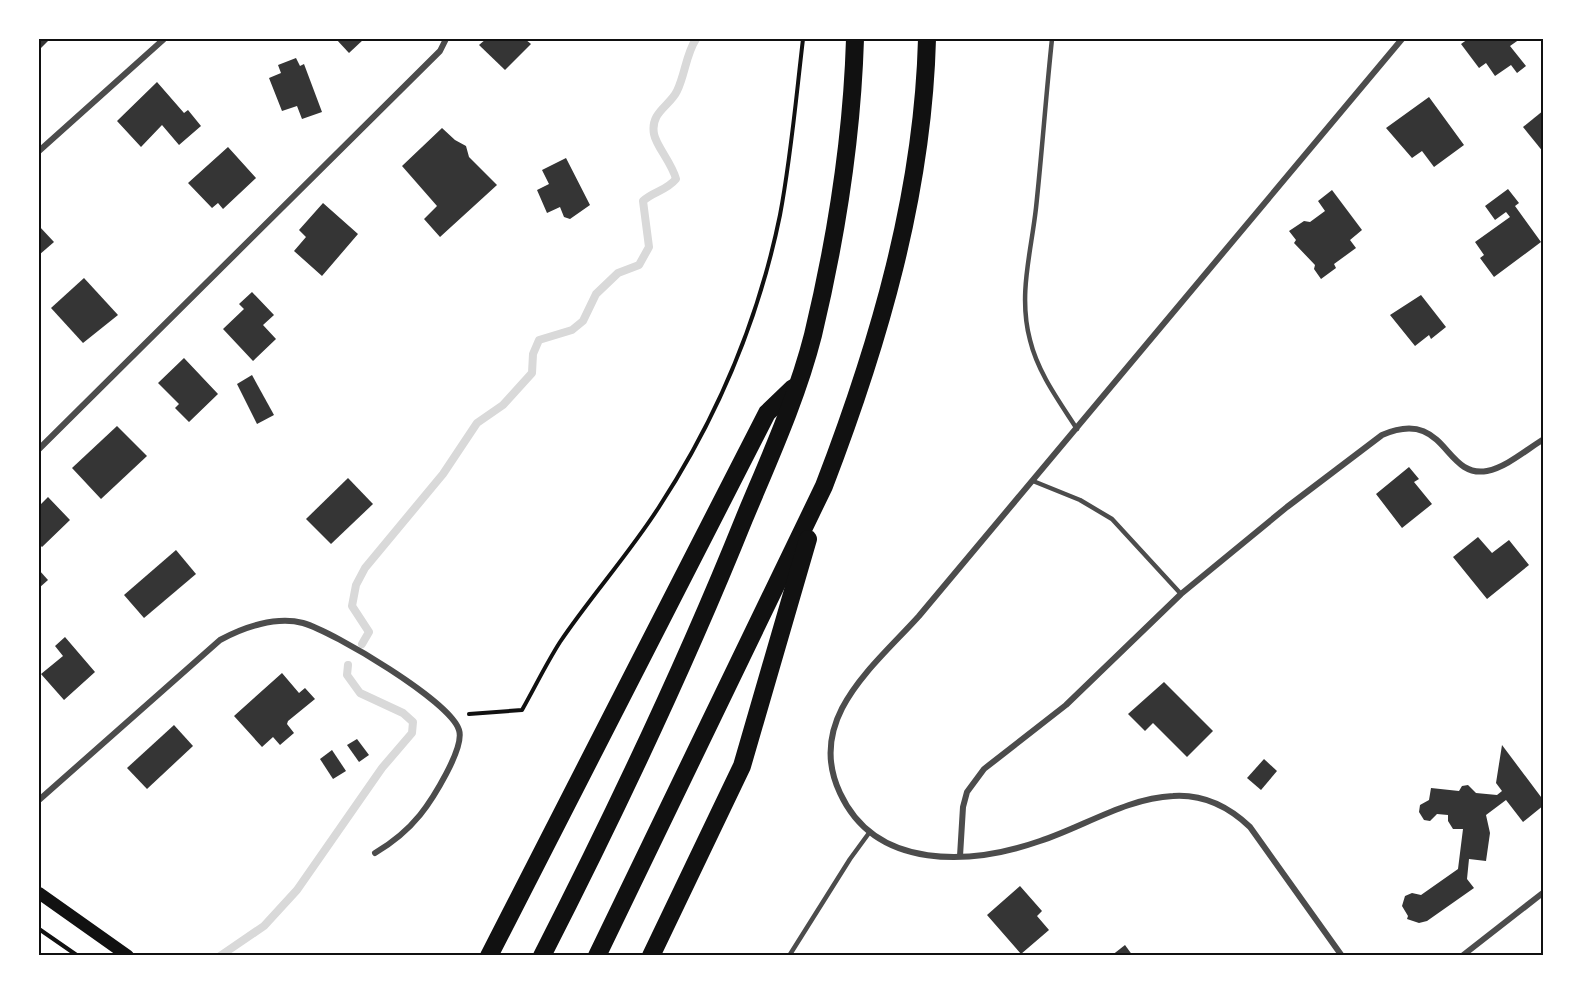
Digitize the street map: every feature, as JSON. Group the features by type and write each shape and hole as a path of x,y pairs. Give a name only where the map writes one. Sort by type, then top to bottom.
{"highway":[{"path":"542,956 615,813 707,612 798,383 813,336 831,243 846,151 855,39"},
{"path":"651,956 742,766 824,486 853,410 888,296 905,219 920,120 927,39"},
{"path":"489,956 767,413 798,383"},
{"path":"597,956 824,486"}],"main road":[{"path":"39,893 128,956"}],"street":[{"path":"39,151 164,39"},
{"path":"39,449 440,51 446,39"},
{"path":"1342,956 1250,827 1238,815 1206,799 1175,795 1160,797 1127,806 1040,842 1000,851 960,856 921,855 895,848 869,833 852,815 832,776 831,739 842,705 1077,429 1402,39"},
{"path":"960,856 963,807 967,792 984,769 1066,705 1181,594 1334,470 1382,435 1398,428 1422,429 1433,436 1458,462 1477,471 1488,471 1544,439"},
{"path":"39,800 220,640 240,629 264,624 303,623 352,647 436,702 454,718 460,732 454,758 421,814 390,845 375,853"},
{"path":"1462,956 1544,892"}],"lane":[{"path":"1052,39 1036,211 1025,273 1024,303 1029,339 1038,364 1077,429"},
{"path":"1033,481 1080,500 1112,519 1141,547 1181,594"},
{"path":"789,956 869,833"}],"path":[{"path":"454,718 473,713 522,710 560,643 659,507 716,408 739,356 760,292 779,217 789,161 802,39"},
{"path":"39,929 78,956"}],"building":[{"path":"39,39 50,39 39,50"},
{"path":"336,39 364,39 349,53"},
{"path":"486,39 525,39 531,44 505,70 479,45"},
{"path":"1468,39 1520,39 1510,46 1526,66 1517,73 1511,65 1495,76 1486,63 1479,68 1461,44"},
{"path":"296,58 300,66 304,64 322,112 302,119 297,106 282,111 269,78 281,73 278,65"},
{"path":"157,82 184,113 188,110 201,126 179,145 162,125 141,147 117,121"},
{"path":"1429,97 1464,145 1434,167 1422,151 1412,158 1386,128"},
{"path":"1544,110 1544,153 1523,127"},
{"path":"442,128 466,146 469,157 497,185 440,237 424,219 437,206 402,166"},
{"path":"228,147 256,178 223,209 218,203 212,208 188,183"},
{"path":"566,158 590,205 570,219 564,217 560,207 547,213 537,190 549,184 542,170"},
{"path":"1508,189 1519,203 1515,206 1541,242 1494,277 1480,258 1484,255 1475,242 1510,217 1506,212 1495,220 1485,206"},
{"path":"1332,190 1362,230 1350,240 1356,248 1334,264 1336,268 1321,279 1314,269 1315,265 1294,243 1296,240 1289,231 1304,221 1310,222 1325,211 1318,201"},
{"path":"323,203 358,234 322,276 294,251 306,237 299,230"},
{"path":"39,226 54,242 39,255"},
{"path":"84,278 118,315 83,343 51,308"},
{"path":"252,292 274,315 263,325 276,339 253,361 223,329 244,309 239,304"},
{"path":"1421,295 1446,327 1431,339 1429,335 1415,346 1390,315"},
{"path":"184,358 218,394 189,422 175,408 179,404 158,383"},
{"path":"252,375 274,415 257,424 237,384"},
{"path":"117,426 147,456 101,499 72,468"},
{"path":"1409,467 1419,479 1414,482 1432,504 1402,528 1376,494"},
{"path":"348,478 373,504 331,544 306,519"},
{"path":"48,497 70,520 42,547 39,544 39,502 41,504"},
{"path":"1478,537 1492,553 1509,540 1529,565 1487,599 1453,557"},
{"path":"176,550 196,574 144,618 124,595"},
{"path":"39,570 48,580 39,588"},
{"path":"65,637 95,672 64,700 41,674 63,656 55,646"},
{"path":"282,673 299,693 305,688 315,699 288,721 287,724 294,733 280,745 273,737 262,747 234,716"},
{"path":"1164,682 1213,731 1187,757 1153,723 1145,731 1128,714"},
{"path":"174,725 193,746 147,789 127,768"},
{"path":"357,739 369,755 359,762 347,745"},
{"path":"1502,745 1544,801 1544,805 1523,822 1506,800 1486,815 1490,833 1486,861 1469,859 1467,879 1474,888 1427,921 1419,923 1407,919 1408,916 1402,906 1405,896 1412,893 1421,895 1458,869 1463,829 1453,829 1448,821 1448,815 1437,814 1430,821 1424,820 1419,812 1420,805 1429,800 1431,788 1459,791 1462,786 1468,785 1476,793 1497,795 1502,791 1496,783"},
{"path":"332,750 346,771 333,779 320,759"},
{"path":"1264,759 1277,771 1261,790 1247,778"},
{"path":"1020,886 1042,911 1037,916 1049,930 1021,954 987,915"},
{"path":"1125,945 1133,956 1111,956"}],"waterway":[{"path":"362,644 369,632 352,606 356,585 365,568 443,474 477,423 503,405 532,373 533,354 539,340 572,330 583,321 596,294 618,273 639,265 649,247 643,201 676,179 655,139 655,120 677,91 696,39"},
{"path":"220,956 264,926 297,890 382,768 412,733 413,722 403,713 360,693 347,675 348,665"}]}
